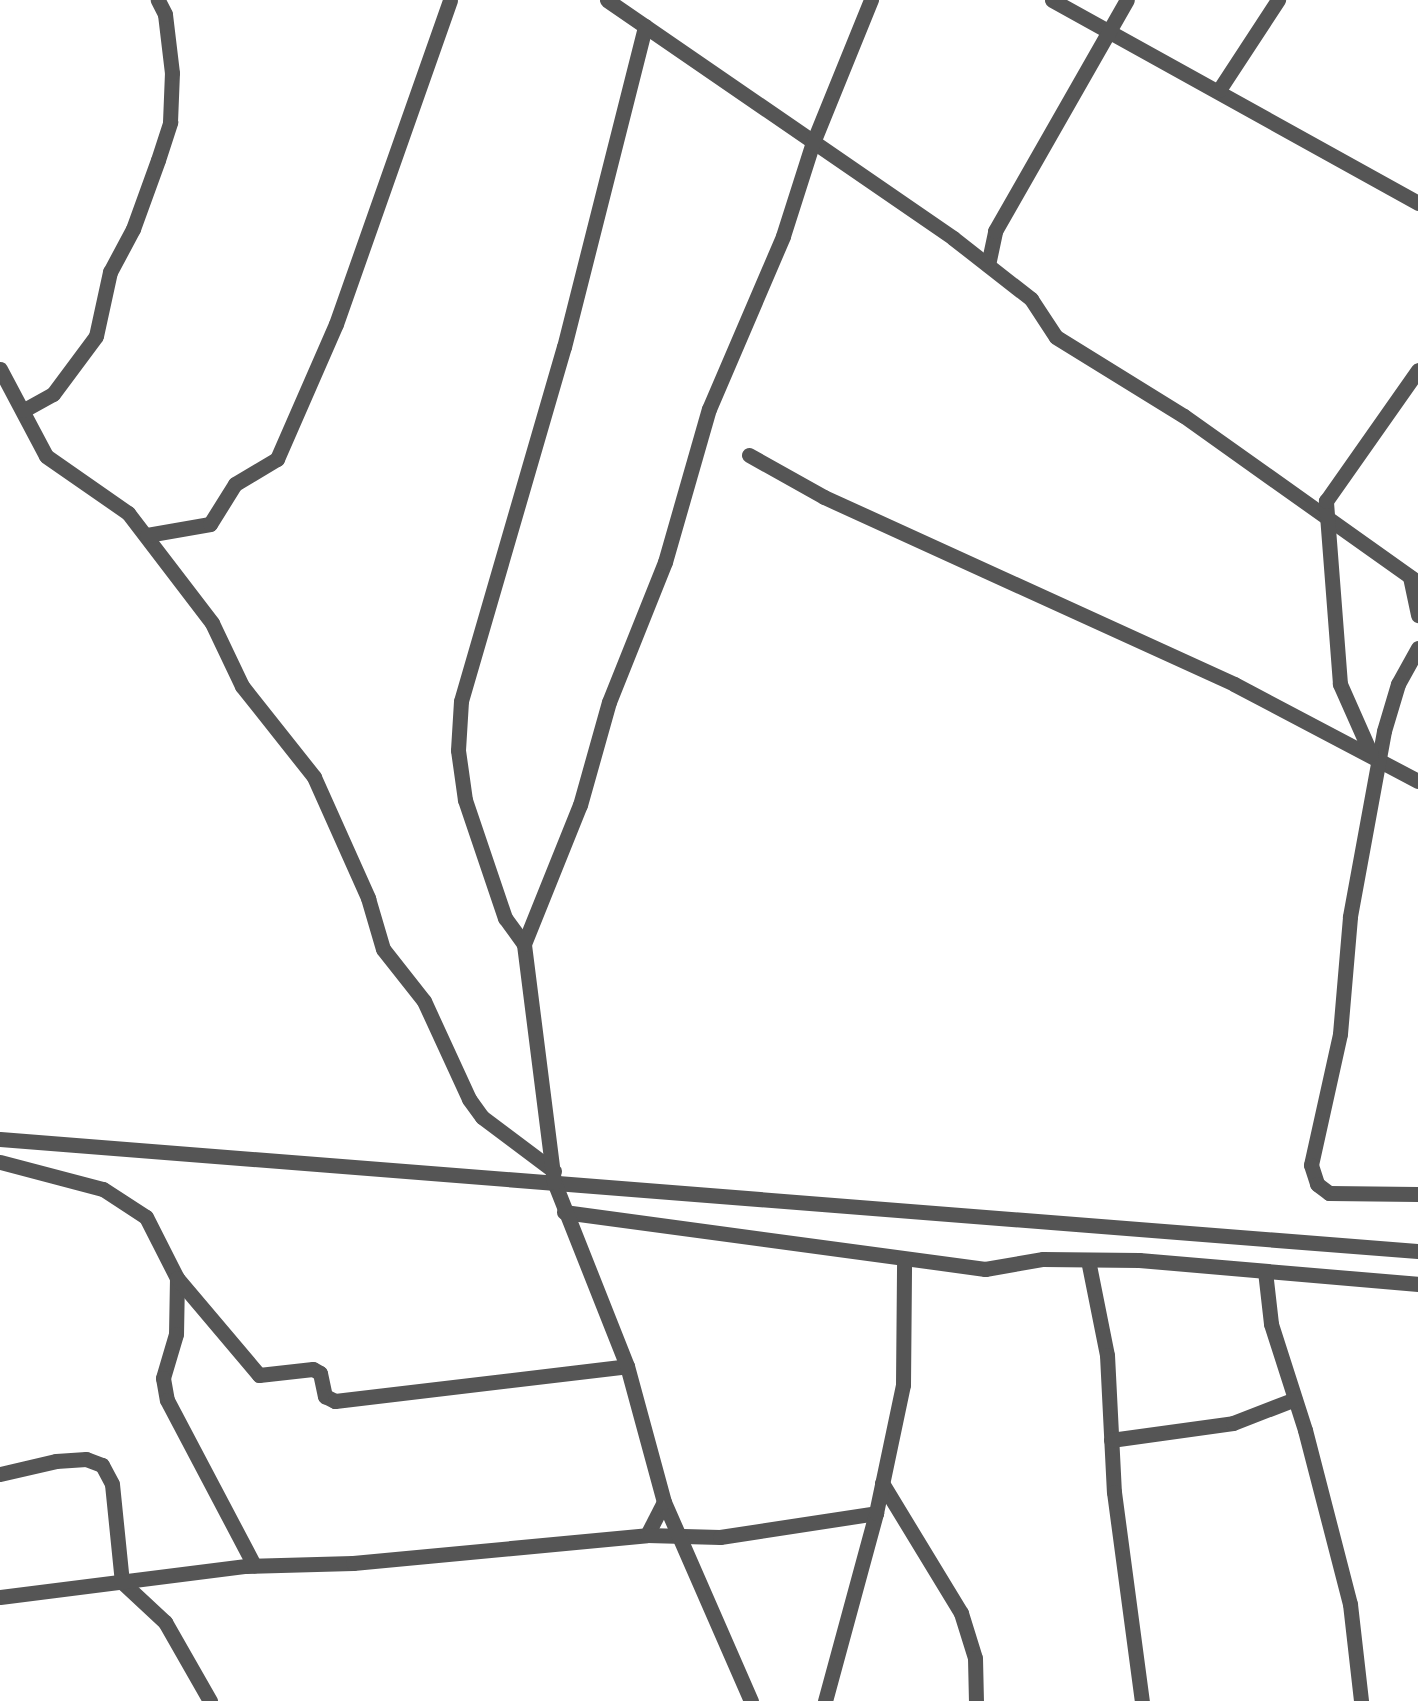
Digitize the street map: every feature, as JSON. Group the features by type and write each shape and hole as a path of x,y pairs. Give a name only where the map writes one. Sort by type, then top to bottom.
{"street":[{"path":"24,410 53,394 96,336 110,272 133,230 158,160 170,122 172,73 165,14 158,0"},
{"path":"147,535 210,524 235,484 278,459 336,324 450,0"},
{"path":"607,0 812,145 988,265 1032,299 1056,337 1174,410 1325,520 1414,579 1418,615"},
{"path":"524,944 580,805 609,702 665,562 709,409 783,236 812,145 871,0"},
{"path":"1052,0 1219,90 1418,203"},
{"path":"988,265 995,231 1106,31 1127,0"},
{"path":"1219,90 1278,0"},
{"path":"645,26 564,347 461,701 458,750 465,800 505,918 524,944 554,1177 564,1212 627,1366 664,1502 751,1701"},
{"path":"0,369 24,410 46,456 128,513 212,623 247,693 314,777 368,898 383,949 424,1001 469,1099 482,1117 554,1177"},
{"path":"1375,757 1341,684 1325,520 1326,501 1418,370"},
{"path":"749,455 824,497 1216,675 1418,781"},
{"path":"1418,648 1395,693 1375,757 1350,917 1340,1034 1311,1165 1317,1184 1329,1193 1418,1194"},
{"path":"0,1139 554,1177 1418,1251"},
{"path":"0,1162 118,1196 146,1217 177,1278 259,1375 313,1369 320,1373 325,1396 335,1401 627,1366"},
{"path":"564,1212 985,1269 1043,1259 1088,1260 1266,1270 1418,1284"},
{"path":"825,1701 876,1513 903,1385 904,1258"},
{"path":"1088,1260 1107,1355 1111,1440 1142,1701"},
{"path":"1266,1270 1271,1324 1296,1399 1350,1604 1361,1701"},
{"path":"177,1278 176,1335 163,1378 167,1400 254,1565"},
{"path":"1111,1440 1233,1423 1296,1399"},
{"path":"0,1474 56,1461 86,1459 102,1465 112,1484 122,1582 165,1622 210,1701"},
{"path":"882,1483 961,1613 975,1658 976,1701"},
{"path":"647,1535 664,1502"},
{"path":"0,1597 254,1565 353,1563 647,1535 720,1536 876,1513"}]}
